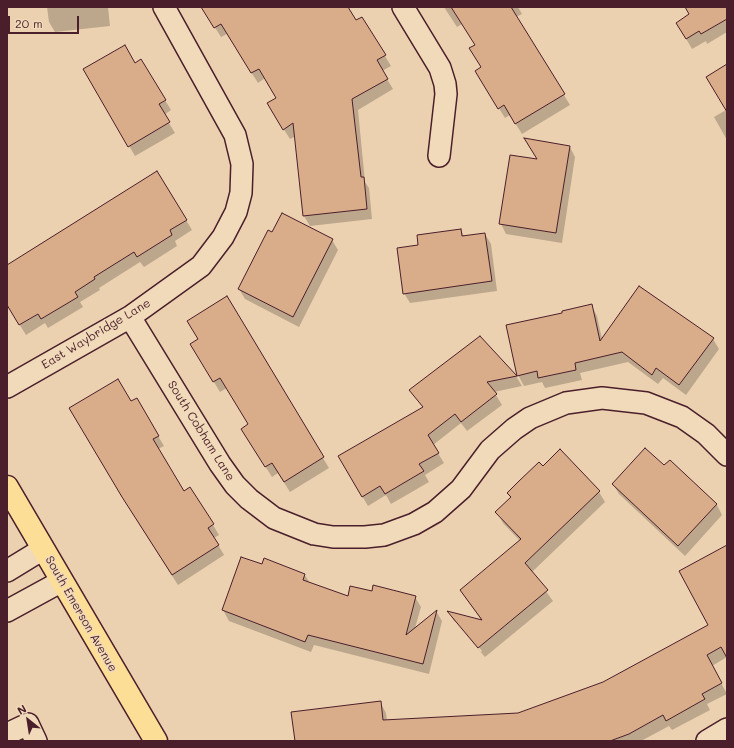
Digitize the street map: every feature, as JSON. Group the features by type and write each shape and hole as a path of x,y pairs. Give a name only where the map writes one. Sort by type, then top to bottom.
{"main road":[{"name":"South Emerson Avenue","path":"7,487 156,741"}],"street":[{"name":"East Waybridge Lane","path":"7,387 130,317 201,266 223,237 236,212 241,193 242,164 235,135 164,7"},
{"path":"403,7 440,68 445,84 446,94 439,156"},
{"name":"South Cobham Lane","path":"130,317 220,464 235,485 249,499 274,518 314,534 332,537 365,537 384,535 414,524 435,512 461,489 490,450 514,429 530,418 551,408 588,399 630,400 662,408 682,417 699,428 727,456"},
{"path":"7,571 43,549"},
{"path":"7,612 62,581"},
{"path":"7,734 28,724 36,741"},
{"path":"707,741 727,729"}],"building":[{"path":"201,7 348,7 356,20 362,17 386,55 377,60 388,79 352,99 361,177 364,177 367,209 303,216 293,123 283,130 267,103 276,98 259,69 251,73 221,24 214,28"},
{"path":"451,7 511,7 565,94 515,124 504,105 498,109 475,71 481,67 469,48 475,45"},
{"path":"685,7 727,7 727,19 701,34 699,31 686,39 676,23 689,14"},
{"path":"125,45 135,63 141,59 166,100 159,104 170,122 128,147 83,69"},
{"path":"727,64 727,112 706,77"},
{"path":"524,138 570,146 556,233 499,224 510,155 537,159"},
{"path":"157,171 187,220 170,230 172,235 137,257 134,252 94,277 95,279 75,292 78,297 41,319 38,314 19,325 7,305 7,265"},
{"path":"282,213 333,239 293,317 238,289 268,230 272,232"},
{"path":"461,229 462,236 485,233 492,281 403,294 397,248 418,245 417,235"},
{"path":"639,286 714,338 679,385 656,368 652,375 622,352 575,363 576,370 538,378 537,371 517,376 506,325 562,313 562,311 592,304 600,341"},
{"path":"227,296 324,457 284,482 272,463 265,467 241,429 248,424 220,378 213,382 190,344 198,339 187,321"},
{"path":"480,336 517,376 487,382 497,394 461,422 455,414 428,435 439,453 419,464 424,471 385,494 380,486 362,497 338,456 423,407 409,390"},
{"path":"118,379 131,401 137,398 159,436 153,439 184,491 190,487 214,524 208,528 219,545 172,575 122,497 69,408"},
{"path":"645,448 664,465 670,460 717,504 678,546 612,484"},
{"path":"560,449 600,491 525,563 548,590 478,648 447,611 482,620 460,590 521,539 495,512 511,497 507,493 519,481 539,462 543,466"},
{"path":"727,545 727,658 721,647 707,655 722,683 702,694 705,699 666,721 663,715 629,734 610,741 295,741 291,712 381,701 383,720 518,713 603,682 708,625 679,571"},
{"path":"241,557 262,564 264,558 305,574 303,580 348,596 350,586 372,591 373,585 416,596 406,635 437,610 423,664 308,635 305,642 222,610"}]}
